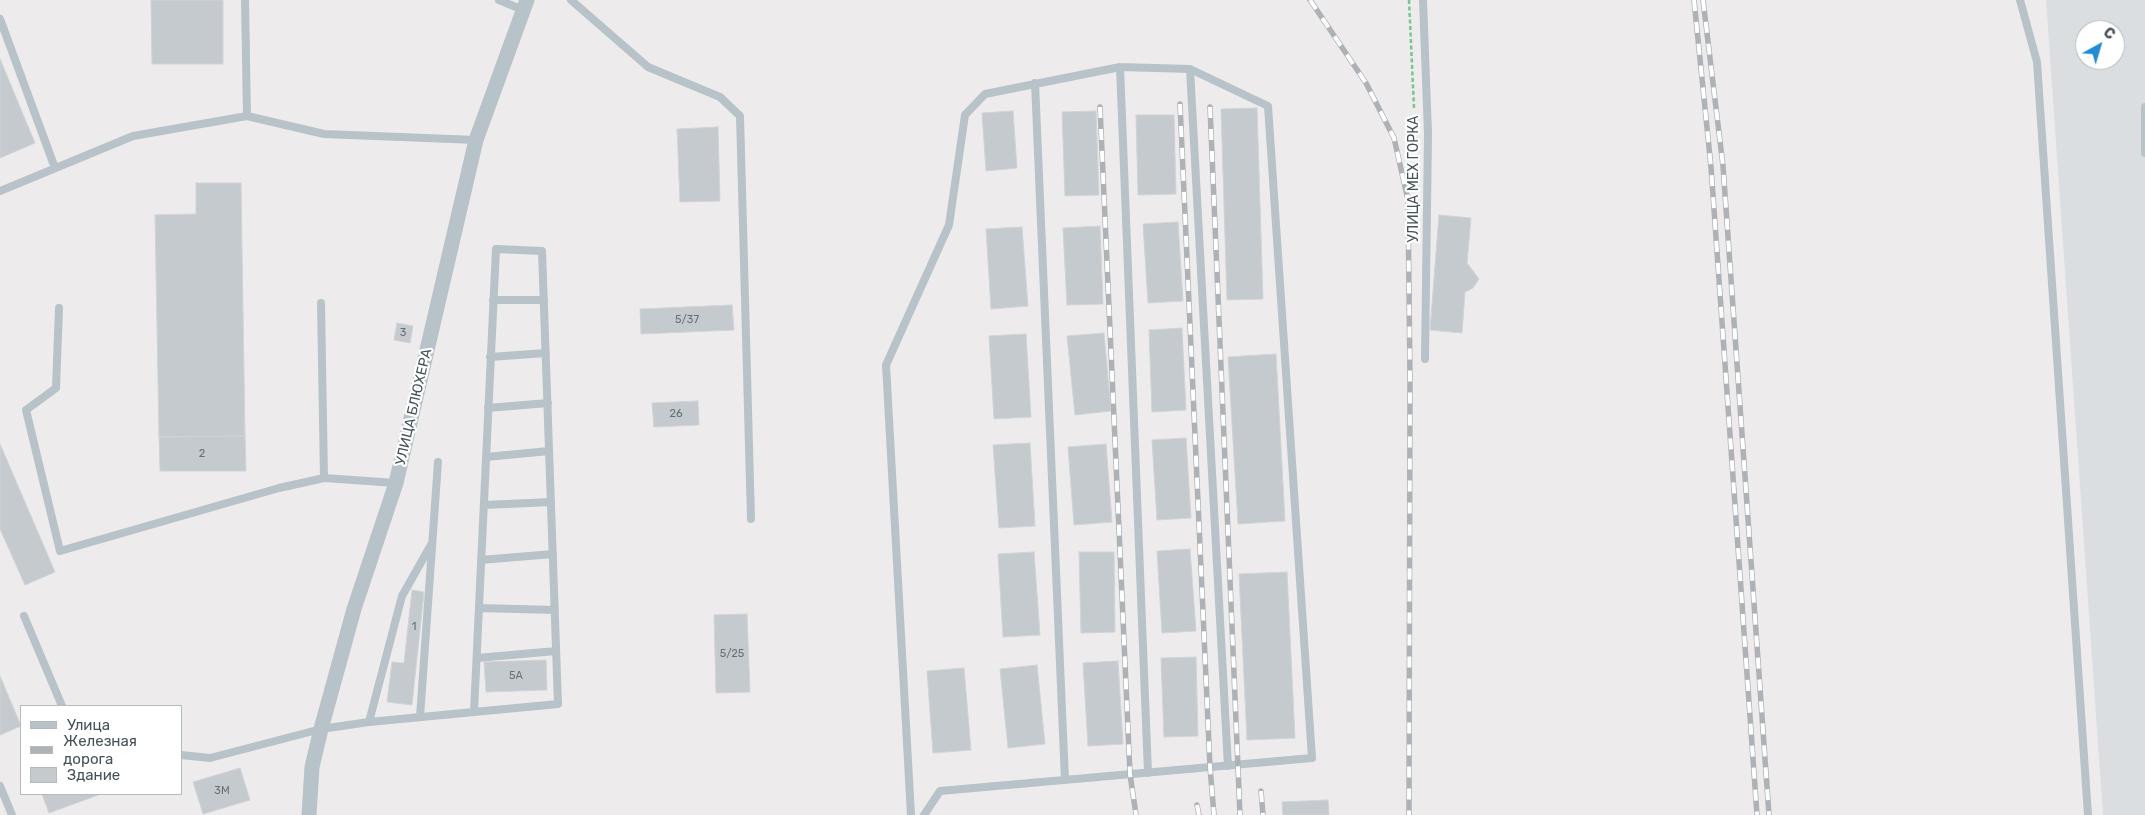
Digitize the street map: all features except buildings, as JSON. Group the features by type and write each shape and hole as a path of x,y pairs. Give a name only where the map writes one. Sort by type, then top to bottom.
{"street":[{"name":"УЛИЦА БЛЮХЕРА","path":"309,815 312,767 354,609 396,483 476,140 525,5"}],"lane":[{"path":"245,0 247,116"},
{"path":"499,0 525,5"},
{"path":"571,0 648,67 720,97 740,116 752,519"},
{"name":"УЛИЦА МЕХ ГОРКА","path":"1423,0 1428,133 1425,359"},
{"path":"2020,0 2037,62 2088,815"},
{"path":"0,19 55,168"},
{"path":"1120,67 1148,773"},
{"path":"911,815 886,365 949,225 965,115 985,94 1120,67 1190,69 1268,106 1312,758 940,791 924,815"},
{"path":"1190,69 1228,766"},
{"path":"1035,84 1065,780"},
{"path":"2145,107 2145,152"},
{"path":"0,191 134,136 247,116 324,134 476,140"},
{"path":"182,755 210,758 322,729 370,722 558,704 542,251 496,249 474,712"},
{"path":"493,300 544,300"},
{"path":"321,303 324,478"},
{"path":"59,308 56,388 26,410 60,550 278,488 324,478 396,483"},
{"path":"490,357 546,353"},
{"path":"488,408 548,403"},
{"path":"486,458 549,451"},
{"path":"420,717 438,462"},
{"path":"484,505 551,502"},
{"path":"370,722 402,596 432,542"},
{"path":"481,560 553,554"},
{"path":"479,608 555,610"},
{"path":"24,616 62,705"},
{"path":"477,658 556,651"},
{"path":"0,786 12,815"}],"shaded area":[{"path":"2046,0 2145,0 2145,815 2103,815"}],"railway":[{"path":"1310,0 1366,83 1394,138 1408,200 1410,379 1409,815"},
{"path":"1694,0 1711,167 1757,815"},
{"path":"1703,0 1723,166 1769,815"},
{"path":"1180,104 1210,767 1214,815"},
{"path":"1100,107 1130,774 1136,815"},
{"path":"1210,107 1240,815"},
{"path":"1261,791 1263,815"},
{"path":"1197,805 1199,815"}]}
